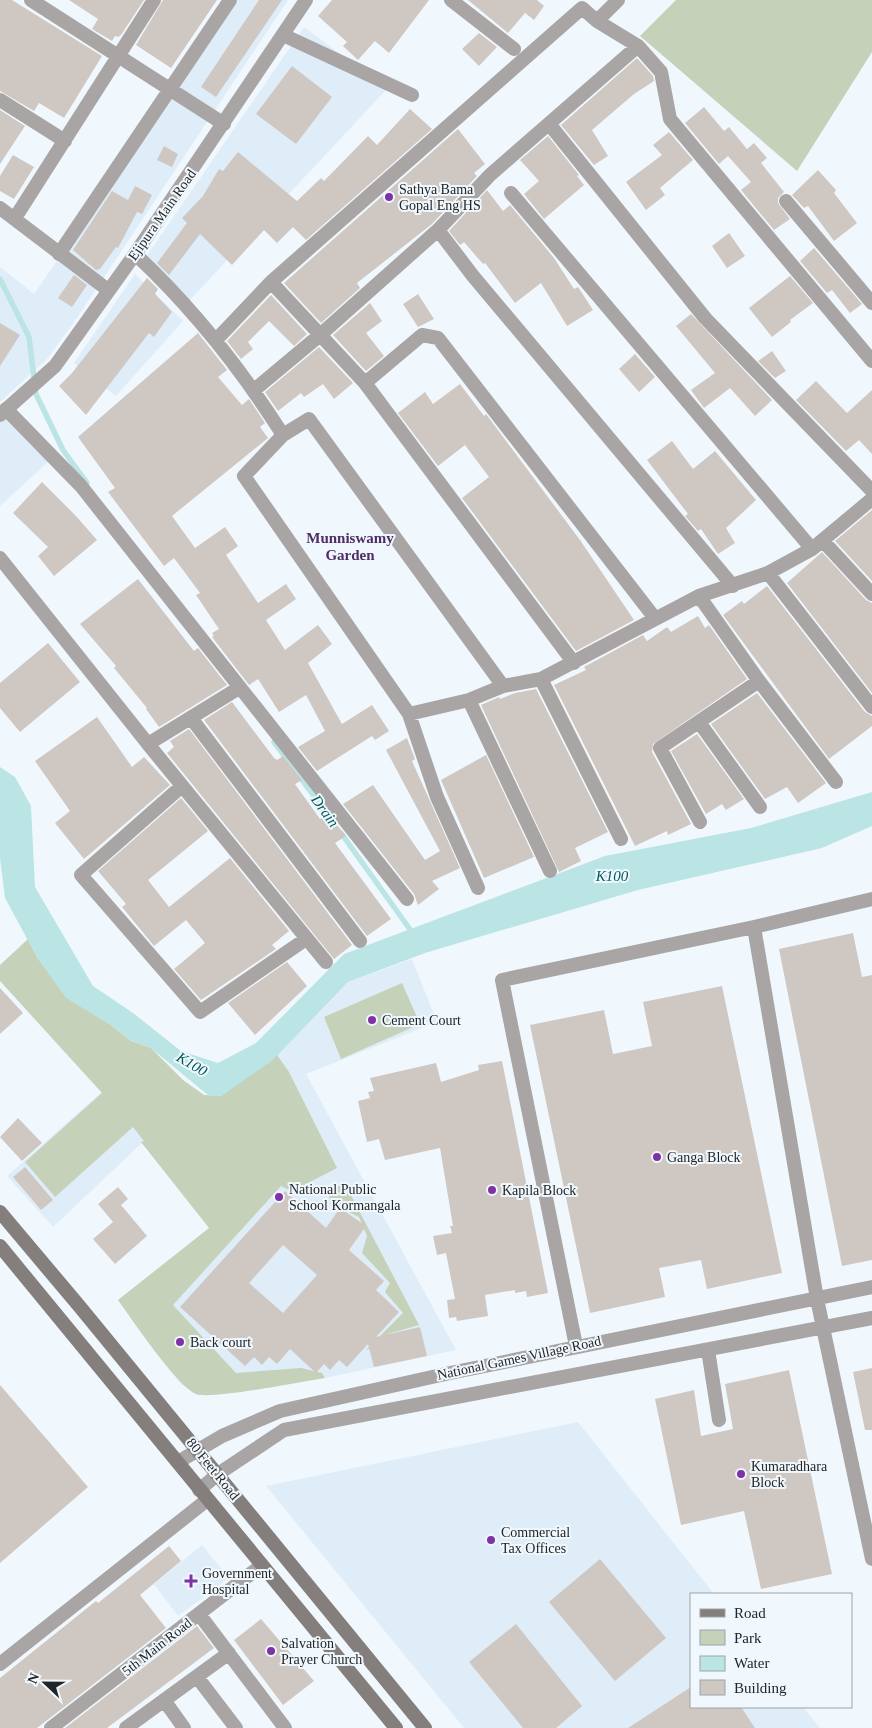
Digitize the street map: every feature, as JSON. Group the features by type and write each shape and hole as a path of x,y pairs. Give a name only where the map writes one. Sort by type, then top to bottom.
{"main road":[{"name":"80 Feet Road","path":"0,1212 218,1474 425,1728"},
{"name":"80 Feet Road","path":"0,1246 396,1728"}],"street":[{"path":"31,0 224,124"},
{"path":"15,218 154,0"},
{"path":"59,254 230,0"},
{"name":"Ejipura Main Road","path":"2,410 55,366 135,254 306,0"},
{"path":"451,0 514,49"},
{"path":"597,21 618,0"},
{"path":"216,340 271,282 582,8 597,21 638,46 661,72 670,119 872,361"},
{"path":"283,35 412,95"},
{"path":"254,390 320,335 438,230 490,175 550,125 638,46"},
{"path":"0,100 65,141"},
{"path":"550,125 705,318 872,491"},
{"path":"511,193 818,545 872,594"},
{"path":"786,201 872,302"},
{"path":"0,208 108,290"},
{"path":"438,230 474,276 733,586"},
{"path":"135,254 162,279 216,340 254,390 283,435"},
{"path":"271,282 365,382 574,663"},
{"path":"365,382 422,335 438,338 654,617"},
{"path":"2,410 81,486 407,899"},
{"path":"478,888 436,797 409,714 244,476 283,435 309,419 503,686"},
{"path":"409,714 468,700 503,686 541,678 574,663 654,617 699,596 768,573 818,545 872,499"},
{"path":"0,558 148,744 326,962"},
{"path":"768,573 872,707"},
{"path":"699,596 759,681 836,782"},
{"path":"541,678 621,839"},
{"path":"700,822 660,748 759,681"},
{"path":"148,744 239,688"},
{"path":"468,700 550,871"},
{"path":"191,718 360,941"},
{"path":"700,722 760,807"},
{"path":"182,786 82,875 200,1012 306,939"},
{"path":"576,1346 502,980 754,927 872,899"},
{"path":"754,927 817,1299 872,1559"},
{"name":"National Games Village Road","path":"178,1462 240,1427 280,1411 576,1346 872,1287"},
{"name":"National Games Village Road","path":"0,1664 203,1495 218,1474 284,1430 872,1318"},
{"path":"708,1350 719,1420"},
{"name":"5th Main Road","path":"51,1728 262,1565"},
{"path":"199,1614 285,1728"},
{"path":"131,1727 228,1653"},
{"path":"196,1676 236,1728"},
{"path":"164,1700 184,1728"}],"shaded area":[{"path":"238,0 288,0 75,321 47,359 0,402 0,267 34,294"},
{"path":"304,27 387,89 188,302 146,257"},
{"path":"135,274 183,321 116,396 74,363"},
{"path":"6,414 48,462 0,506 0,420"},
{"name":"National Public School Kormangala","path":"412,959 437,1022 306,1074 456,1350 325,1378 253,1390 198,1395 181,1384 118,1300 210,1228 142,1143 53,1227 7,1176 151,1048 183,1080 204,1095 221,1096 273,1060 348,982"},
{"name":"Commercial Tax Offices","path":"578,1422 713,1593 690,1593 690,1708 804,1708 820,1728 464,1728 266,1486"},
{"name":"Government Hospital","path":"202,1545 229,1578 178,1616 154,1584"}],"green space":[{"path":"676,0 872,0 872,52 797,171 640,36"},
{"path":"28,939 38,959 112,1026 131,1041 151,1048 183,1080 204,1095 221,1096 277,1055 289,1072 337,1168 304,1185 299,1195 281,1186 173,1305 236,1373 301,1368 322,1373 325,1378 238,1392 196,1394 166,1366 118,1300 209,1228 141,1142 144,1141 133,1127 55,1197 25,1162 102,1093 0,981 0,965"},
{"name":"Cement Court","path":"402,983 420,1024 341,1059 324,1017"},
{"path":"345,1184 419,1325 388,1334 390,1342 366,1350 403,1313 385,1292 390,1283 362,1253 367,1236 359,1217 331,1203 327,1190"}],"water":[{"name":"K100","path":"0,767 15,777 31,806 35,887 93,986 133,1013 181,1051 218,1063 256,1043 344,954 605,856 751,828 872,792 872,826 822,848 638,890 425,953 348,982 273,1060 221,1096 209,1096 151,1048 131,1041 112,1026 66,998 38,959 5,898 0,858"}],"building":[{"path":"0,0 12,0 102,56 64,118 39,103 34,111 0,91"},
{"path":"69,0 144,0 121,35 115,36 112,41 92,29 98,19"},
{"path":"163,0 217,0 171,68 136,45"},
{"path":"259,0 282,0 216,97 201,87"},
{"path":"332,0 429,0 389,53 375,41 358,60 343,46 347,42 318,16"},
{"path":"468,0 537,0 544,6 534,20 525,13 508,33"},
{"path":"479,33 497,47 479,66 462,49"},
{"path":"637,58 653,76 654,81 634,94 592,130 608,156 594,165 561,125"},
{"path":"292,66 332,97 296,144 256,114"},
{"path":"704,107 724,131 729,127 747,149 754,143 767,158 761,163 784,192 778,198 778,203 790,219 774,230 741,190 751,182 728,156 719,164 685,123"},
{"path":"410,109 432,129 306,240 293,227 277,243 264,230 232,265 200,234 169,275 157,263 187,223 182,218 203,196 219,169 223,171 238,152 297,201 321,178 324,181 368,136 377,145"},
{"path":"0,110 25,126 0,164"},
{"path":"458,129 485,164 474,173 477,176 432,224 357,283 360,288 321,323 284,283"},
{"path":"669,132 693,160 660,188 665,195 646,210 626,182 662,155 653,145"},
{"path":"548,136 579,175 577,176 584,185 544,219 524,194 539,181 520,160"},
{"path":"164,146 178,154 172,167 157,160"},
{"path":"13,155 34,167 14,199 0,191 0,176"},
{"path":"818,170 836,190 834,193 857,223 834,241 808,206 804,208 792,195"},
{"path":"135,186 152,195 142,214 137,212 118,248 116,247 100,269 96,270 73,250 112,191 128,200"},
{"path":"487,190 503,211 510,205 554,258 574,289 578,287 593,310 567,326 541,283 515,303 485,263 483,264 464,242 460,245 449,231"},
{"path":"729,233 745,256 727,268 712,246"},
{"path":"814,248 862,304 850,313 832,290 827,293 800,261"},
{"path":"74,275 87,285 72,307 58,298"},
{"path":"790,276 813,303 790,320 791,322 772,337 749,308"},
{"path":"147,278 158,289 155,294 172,312 154,337 149,333 86,415 59,386 72,373"},
{"path":"418,294 434,319 418,327 403,304"},
{"path":"271,295 307,334 294,346 269,321 248,342 253,349 241,359 227,341"},
{"path":"370,303 382,321 366,333 384,356 366,371 333,335"},
{"path":"691,314 772,400 755,416 730,388 704,408 691,390 715,373 676,326"},
{"path":"0,323 20,335 0,366"},
{"path":"198,333 227,370 218,377 242,405 249,399 265,423 260,427 268,438 172,516 195,548 225,527 238,546 226,555 258,603 286,584 296,599 266,620 285,650 318,625 332,644 308,663 342,724 372,705 389,731 375,740 372,736 317,771 298,747 325,731 306,695 279,712 258,679 249,685 212,637 214,636 212,633 219,629 196,595 200,593 174,558 164,566 108,492 115,488 78,437"},
{"path":"319,347 353,383 334,399 323,384 304,397 301,393 278,411 265,392"},
{"path":"772,351 786,371 775,378 758,361"},
{"path":"635,354 655,377 639,392 619,369"},
{"path":"816,381 847,413 872,390 872,454 859,440 846,451 796,400"},
{"path":"460,384 484,416 486,414 580,540 634,620 576,651 462,498 489,477 465,445 438,466 398,413 425,392 433,404"},
{"path":"672,441 693,469 715,451 756,500 726,528 735,543 718,554 701,529 698,531 685,516 688,514 647,460"},
{"path":"42,482 97,540 54,576 38,556 48,547 13,513"},
{"path":"872,510 872,581 835,541"},
{"path":"822,552 866,600 872,603 872,693 787,583"},
{"path":"138,579 194,651 198,648 227,685 159,727 147,708 114,668 116,666 80,624"},
{"path":"767,586 865,712 872,716 872,726 829,759 723,615 742,601 744,604"},
{"path":"698,616 705,628 709,625 747,679 653,744 652,752 691,824 668,835 667,831 635,846 554,685 586,670 584,667 643,635 647,641 667,627 671,632"},
{"path":"48,643 80,682 20,732 0,708 0,683"},
{"path":"536,689 608,832 575,848 581,861 559,872 481,705 499,697 500,699 515,693"},
{"path":"757,693 826,783 798,803 787,787 765,799 711,724"},
{"path":"232,702 274,758 277,760 283,756 302,780 295,784 320,819 328,814 346,836 335,843 391,919 367,936 204,720"},
{"path":"97,717 132,767 144,757 170,785 84,859 55,823 70,811 35,761"},
{"path":"189,729 352,945 334,959 167,753 174,747 170,741"},
{"path":"697,734 744,799 726,810 722,804 706,814 671,751"},
{"path":"407,738 415,759 412,761 460,868 432,881 439,889 418,905 414,894 343,804 373,785 425,860 440,851 386,750"},
{"path":"486,755 534,857 484,878 441,780"},
{"path":"181,798 208,831 148,880 169,907 230,858 289,931 272,945 276,949 201,1000 174,969 205,943 186,920 154,946 122,907 126,904 98,871"},
{"path":"853,933 862,977 872,975 872,1260 842,1266 779,949"},
{"path":"287,962 307,986 255,1035 228,1003"},
{"name":"Ganga Block","path":"722,986 782,1273 707,1289 701,1260 659,1268 665,1297 590,1313 530,1025 604,1010 613,1054 652,1046 643,1002"},
{"path":"0,988 23,1013 0,1034"},
{"name":"Kapila Block","path":"502,1061 548,1293 527,1297 526,1291 515,1293 515,1290 485,1295 488,1316 457,1321 456,1317 449,1318 447,1300 455,1299 446,1253 437,1255 433,1236 452,1233 450,1226 453,1226 440,1148 385,1160 379,1139 367,1142 358,1101 370,1098 368,1092 374,1091 370,1078 436,1063 441,1082 479,1070 478,1065"},
{"path":"18,1118 42,1143 22,1161 0,1137"},
{"path":"25,1167 53,1200 41,1210 13,1177"},
{"path":"118,1187 128,1199 121,1205 147,1236 115,1264 93,1239 113,1222 98,1204"},
{"path":"285,1191 326,1228 340,1208 366,1226 349,1250 384,1281 376,1290 399,1312 376,1337 420,1327 427,1356 374,1367 368,1344 347,1367 339,1360 330,1370 324,1364 316,1373 290,1349 277,1364 269,1357 262,1365 254,1357 245,1366 180,1307","holes":["283,1245 317,1275 283,1313 249,1283"]},
{"path":"872,1368 872,1430 865,1430 853,1372"},
{"name":"Kumaradhara Block","path":"789,1370 832,1574 761,1589 744,1511 681,1525 655,1399 694,1390 701,1436 733,1429 725,1384"},
{"path":"0,1385 88,1487 0,1563"},
{"path":"169,1546 181,1561 140,1595 166,1628 37,1728 0,1728 0,1678 96,1601 98,1603"},
{"path":"600,1559 666,1638 615,1681 549,1602"},
{"path":"261,1619 314,1681 283,1705 234,1640"},
{"path":"516,1624 582,1706 556,1728 523,1728 469,1662"},
{"path":"197,1626 214,1648 107,1728 65,1728"},
{"path":"690,1688 690,1708 742,1708 755,1728 628,1728"}],"waterway":[{"path":"0,279 29,337 36,394 63,450 87,483"},
{"name":"Drain","path":"274,742 331,819"},
{"name":"Drain","path":"341,833 414,935"}],"place":[{"name":"Sathya Bama Gopal Eng HS","path":"389,197"},
{"name":"Cement Court","path":"372,1020"},
{"name":"Ganga Block","path":"657,1157"},
{"name":"Kapila Block","path":"492,1190"},
{"name":"National Public School Kormangala","path":"279,1197"},
{"name":"Back court","path":"180,1342"},
{"name":"Kumaradhara Block","path":"741,1474"},
{"name":"Commercial Tax Offices","path":"491,1540"},
{"name":"Government Hospital","path":"191,1581"},
{"name":"Salvation Prayer Church","path":"271,1651"}],"district":[{"name":"Munniswamy Garden","path":"350,546"}]}
